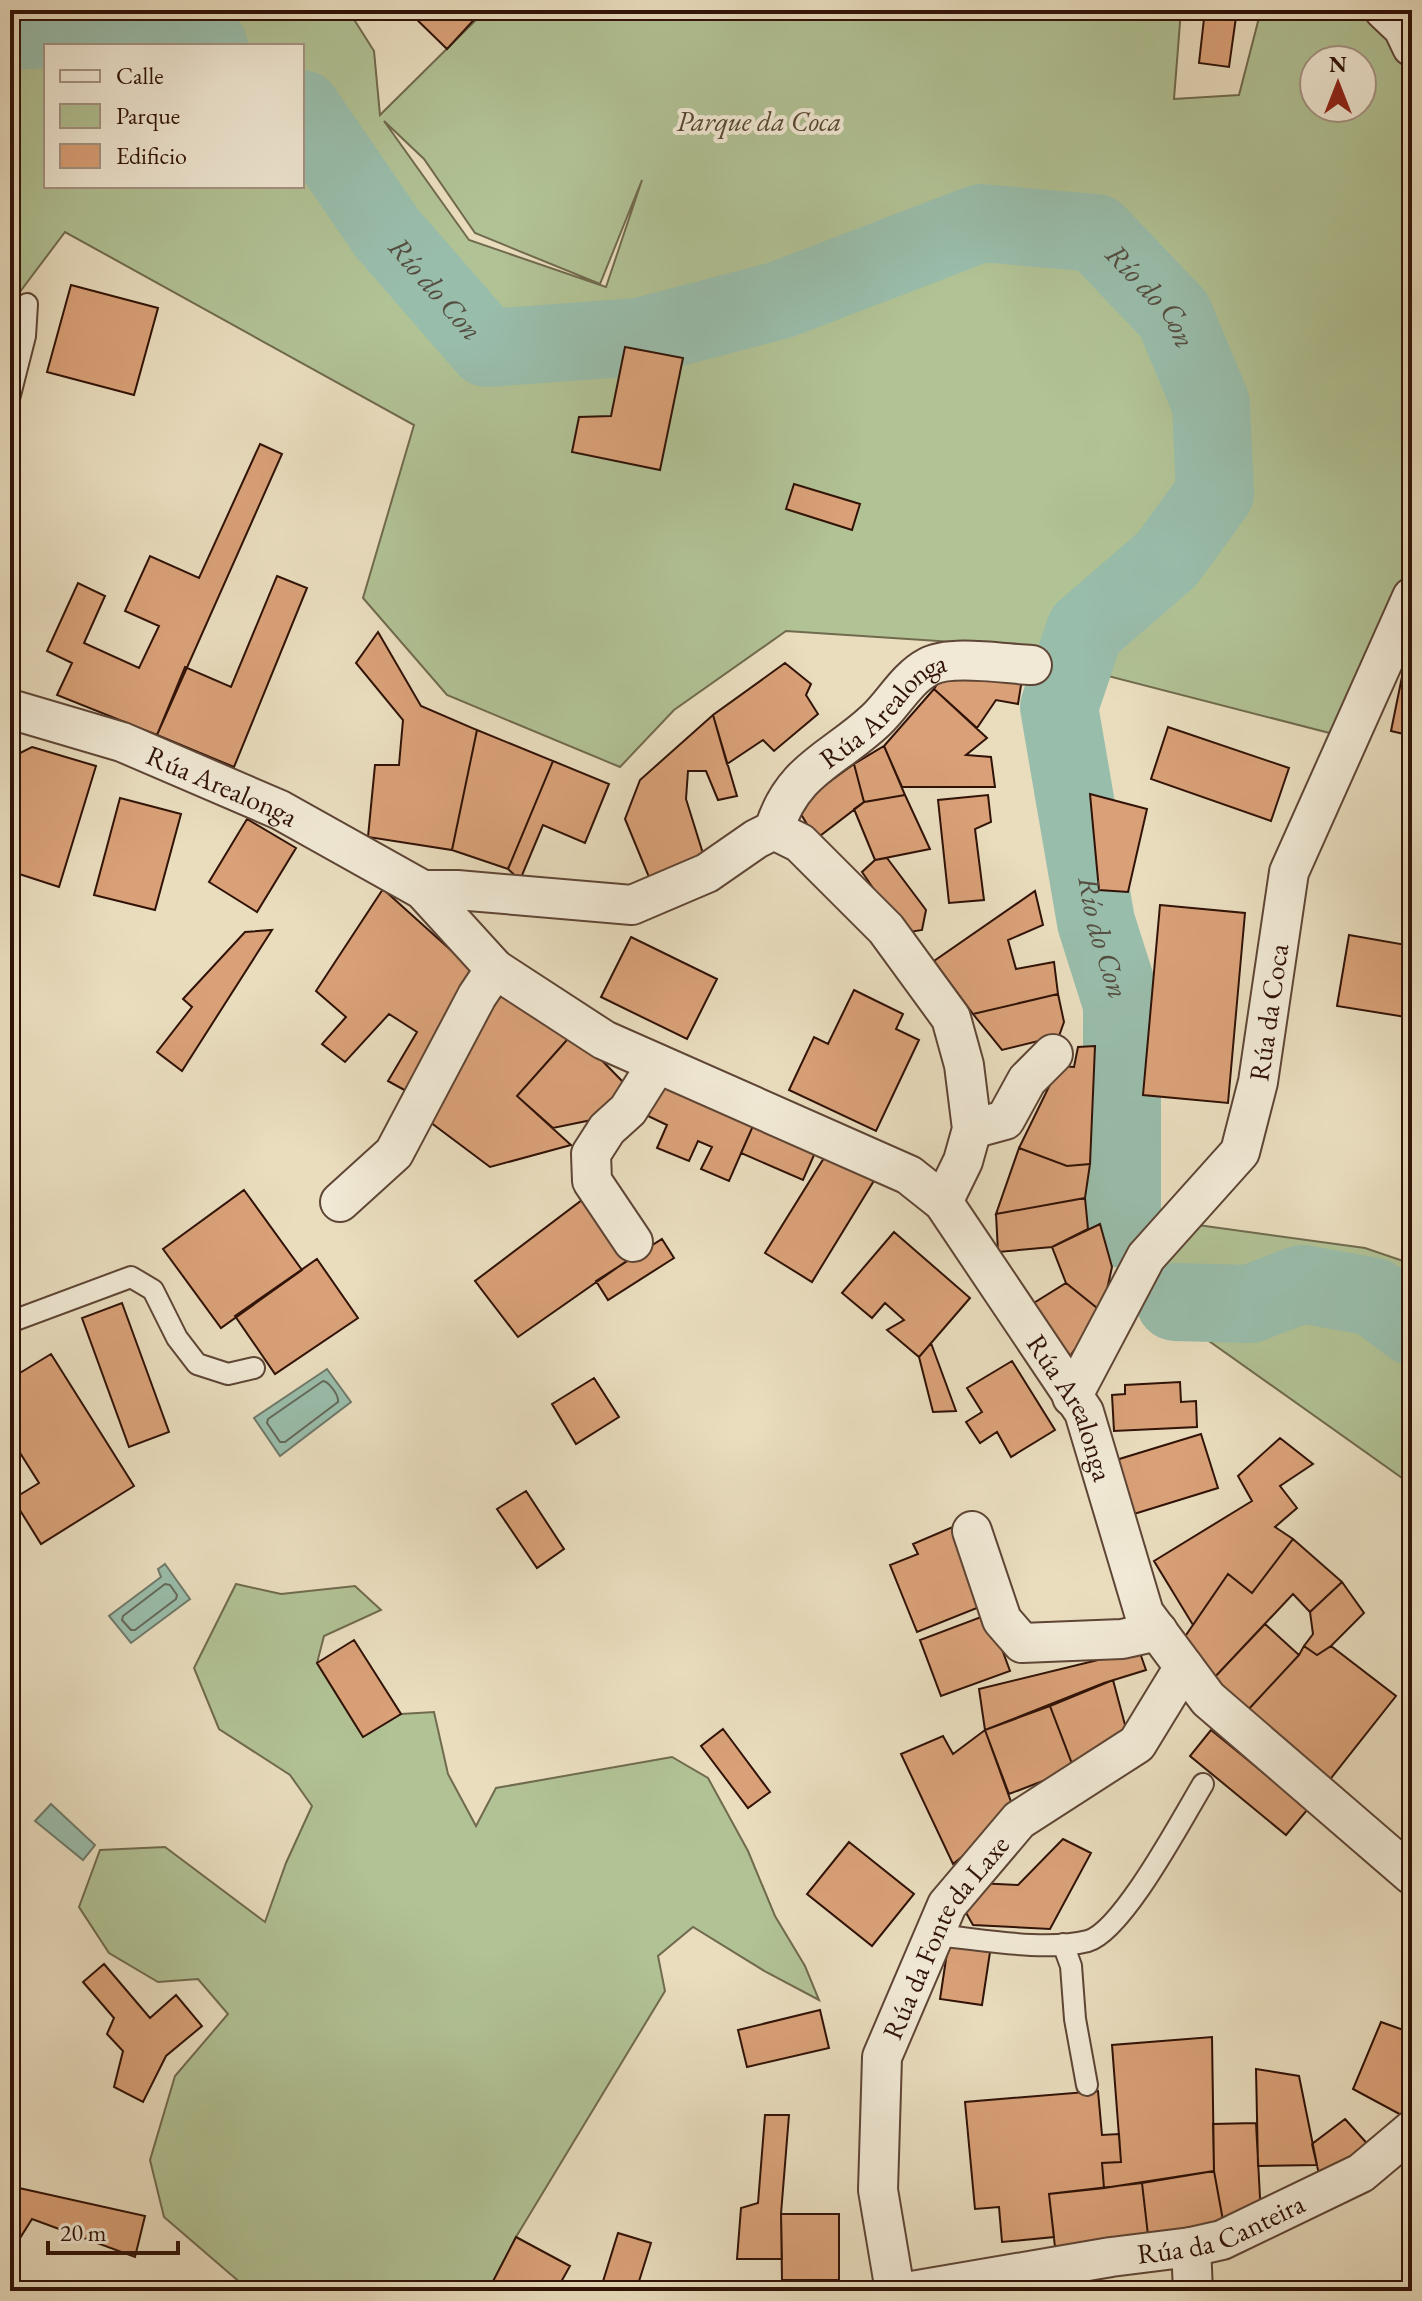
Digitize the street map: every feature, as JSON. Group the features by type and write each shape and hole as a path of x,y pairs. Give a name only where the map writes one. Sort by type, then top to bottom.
{"street":[{"path":"1384,10 1403,28 1412,47"},
{"name":"Rúa da Coca","path":"1072,1397 1146,1257 1240,1152 1258,1082 1289,872 1412,597"},
{"name":"Rúa Arealonga","path":"423,890 457,890 632,905 707,873 774,830 779,813 805,774 875,721 928,667 948,661 1032,665"},
{"name":"Rúa Arealonga","path":"10,709 122,742 280,810 423,890 495,969 604,1040 909,1175 943,1202 1084,1412 1144,1613 1208,1699 1412,1875"},
{"path":"774,830 800,843 886,929 951,1018 964,1065 972,1129 963,1161 943,1202"},
{"path":"340,1202 394,1153 477,996 495,969"},
{"path":"972,1129 1005,1120 1027,1080 1053,1054"},
{"path":"633,1242 592,1181 591,1154 607,1129 628,1110 657,1064"},
{"path":"972,1531 1002,1620 1022,1643 1122,1639 1158,1631"},
{"name":"Rúa da Fonte da Laxe","path":"895,2291 878,2190 882,2057 947,1905 1019,1820 1137,1744 1184,1667"},
{"name":"Rúa da Canteira","path":"912,2291 1222,2240 1361,2173 1412,2130"},
{"path":"1191,2247 1193,2291"}],"lane":[{"path":"10,395 25,336 27,304"},
{"path":"10,1322 131,1277 153,1290 177,1338 197,1364 228,1374 254,1368"},
{"path":"935,1935 1063,1944 1091,1940 1114,1920 1142,1884 1203,1784"},
{"path":"1063,1944 1071,1966 1075,2019 1087,2085"}],"green space":[{"name":"Parque da Coca","path":"10,10 348,10 374,51 380,115 486,10 1181,10 1174,99 1239,95 1261,10 1384,10 1412,47 1412,585 1349,738 984,644 786,631 674,710 620,767 447,695 363,598 414,425 65,232 10,305","holes":["384,121 424,159 475,233 600,284 642,180 606,287 469,240"]},
{"path":"1176,1222 1365,1248 1412,1264 1412,1485 1130,1285"},
{"path":"236,1584 281,1594 355,1586 381,1610 324,1636 317,1663 363,1737 401,1714 434,1712 448,1774 476,1826 496,1788 672,1757 708,1778 748,1851 775,1916 805,1966 819,2000 693,1927 658,1956 665,1991 516,2237 488,2291 250,2291 164,2217 150,2160 175,2076 228,2014 198,1979 158,1982 109,1953 79,1907 100,1850 165,1847 265,1922 286,1863 312,1806 290,1775 219,1729 194,1668"}],"water":[{"path":"327,1369 351,1402 280,1456 254,1418"},
{"path":"165,1564 190,1599 131,1643 109,1616 161,1577 158,1569"},
{"path":"51,1804 95,1845 83,1860 35,1821"}],"building":[{"path":"407,10 483,10 447,49"},
{"path":"1205,10 1237,10 1229,67 1199,63"},
{"path":"71,285 158,308 134,395 47,372"},
{"path":"625,347 683,358 660,470 572,452 579,417 611,416"},
{"path":"260,444 282,454 157,735 57,695 72,663 47,651 78,583 105,596 84,643 139,668 159,626 125,611 150,556 199,578"},
{"path":"794,484 860,504 852,530 786,509"},
{"path":"277,576 307,588 234,767 157,735 185,667 231,687"},
{"path":"378,632 421,706 477,730 452,850 368,837 375,765 399,765 403,720 356,663"},
{"path":"1405,662 1412,664 1412,736 1391,731"},
{"path":"785,663 811,684 806,695 818,714 774,751 763,740 727,764 713,715"},
{"path":"945,672 1022,679 1018,704 996,700 977,728 934,689"},
{"path":"934,689 987,738 966,755 991,757 995,787 902,787 884,746"},
{"path":"713,715 737,796 718,800 706,771 688,771 686,799 705,860 651,882 625,819 640,780"},
{"path":"1168,727 1289,768 1271,821 1151,779"},
{"path":"477,730 553,761 508,869 452,850"},
{"path":"884,746 905,795 864,802 854,764"},
{"path":"32,747 96,766 59,887 10,871 10,768 14,756"},
{"path":"553,761 609,784 585,843 543,825 520,880 508,869"},
{"path":"854,764 864,802 816,839 796,806"},
{"path":"1090,794 1147,809 1128,892 1099,890"},
{"path":"905,795 930,849 875,860 854,809 864,802"},
{"path":"988,795 991,822 975,829 984,900 949,903 938,800"},
{"path":"120,798 181,814 155,910 94,895"},
{"path":"247,819 296,848 257,912 209,882"},
{"path":"887,858 926,910 922,930 904,933 862,872 875,860"},
{"path":"383,889 474,971 419,1098 388,1081 417,1032 389,1014 345,1062 322,1044 346,1017 316,991"},
{"path":"1035,891 1043,925 1008,940 1016,969 1054,962 1058,994 973,1014 934,961"},
{"path":"1160,905 1245,913 1228,1103 1143,1095"},
{"path":"272,930 182,1071 157,1052 192,1007 183,999 245,932"},
{"path":"1349,935 1412,946 1412,1018 1337,1006"},
{"path":"631,937 717,979 687,1039 601,997"},
{"path":"854,990 903,1014 896,1029 919,1040 876,1131 789,1090 814,1037 828,1044"},
{"path":"516,991 574,1032 517,1096 571,1145 490,1167 422,1116 492,1001"},
{"path":"1058,994 1064,1022 1059,1036 1002,1050 973,1014"},
{"path":"574,1032 623,1082 601,1118 553,1128 517,1096"},
{"path":"1095,1046 1090,1164 1067,1166 1019,1148 1059,1066 1074,1067 1078,1047"},
{"path":"662,1079 756,1119 729,1181 701,1169 712,1147 698,1141 689,1161 657,1148 667,1125 646,1115"},
{"path":"756,1119 818,1146 803,1180 741,1153"},
{"path":"1019,1148 1067,1166 1090,1164 1085,1198 996,1214"},
{"path":"829,1150 875,1179 812,1282 765,1253"},
{"path":"244,1190 302,1270 221,1328 163,1249"},
{"path":"1085,1198 1088,1229 1052,1247 998,1252 996,1214"},
{"path":"582,1200 628,1260 518,1337 475,1281"},
{"path":"1100,1224 1112,1267 1102,1312 1066,1283 1052,1247"},
{"path":"894,1232 970,1298 919,1357 887,1330 904,1320 885,1303 872,1318 842,1293"},
{"path":"662,1239 674,1258 608,1300 596,1281"},
{"path":"317,1259 358,1318 275,1374 235,1316"},
{"path":"1066,1283 1102,1312 1070,1356 1029,1306"},
{"path":"122,1303 169,1432 129,1447 82,1318"},
{"path":"931,1343 956,1411 933,1412 919,1357"},
{"path":"51,1354 134,1486 41,1544 13,1499 39,1483 15,1445 10,1449 10,1379"},
{"path":"1012,1361 1055,1430 1011,1457 997,1432 980,1443 966,1422 982,1412 967,1388"},
{"path":"594,1378 619,1417 576,1444 552,1404"},
{"path":"1180,1382 1181,1402 1196,1401 1197,1427 1114,1431 1112,1395 1125,1394 1125,1385"},
{"path":"1201,1434 1218,1488 1134,1514 1116,1460"},
{"path":"1280,1438 1313,1464 1280,1486 1297,1508 1275,1527 1293,1539 1252,1593 1228,1574 1193,1625 1154,1561 1252,1501 1238,1476"},
{"path":"526,1491 564,1549 537,1568 497,1509"},
{"path":"955,1526 987,1604 917,1632 890,1565 918,1554 913,1544"},
{"path":"1293,1539 1342,1582 1310,1612 1293,1594 1212,1680 1184,1638 1228,1574 1252,1593"},
{"path":"1342,1582 1364,1613 1331,1646 1317,1655 1304,1646 1313,1634 1310,1612"},
{"path":"989,1614 1010,1671 941,1696 920,1640"},
{"path":"1265,1624 1299,1655 1247,1711 1212,1680"},
{"path":"354,1640 401,1714 363,1737 317,1663"},
{"path":"1304,1646 1317,1655 1331,1646 1396,1696 1328,1782 1247,1711"},
{"path":"1139,1650 1146,1670 1104,1683 985,1730 979,1689"},
{"path":"1113,1680 1128,1736 1074,1769 1050,1706"},
{"path":"1050,1706 1074,1769 1009,1794 985,1730"},
{"path":"723,1729 770,1792 748,1808 701,1746"},
{"path":"985,1730 1014,1810 953,1864 901,1754 943,1736 953,1754"},
{"path":"1211,1730 1308,1809 1286,1835 1190,1756"},
{"path":"1063,1839 1091,1853 1050,1929 973,1925 965,1911 977,1883 1018,1885"},
{"path":"849,1842 914,1894 872,1946 807,1894"},
{"path":"948,1946 990,1952 982,2005 940,1999"},
{"path":"104,1964 150,2018 176,1995 202,2026 166,2056 143,2102 114,2087 123,2051 107,2034 114,2018 83,1982"},
{"path":"820,2010 829,2048 747,2067 738,2030"},
{"path":"1381,2022 1412,2033 1412,2060 1405,2081 1412,2084 1412,2111 1405,2117 1353,2089"},
{"path":"1212,2037 1214,2171 1104,2188 1102,2163 1121,2162 1112,2045"},
{"path":"1256,2069 1299,2076 1317,2165 1258,2166"},
{"path":"1098,2091 1102,2135 1119,2134 1121,2162 1102,2163 1104,2188 1049,2194 1054,2237 1002,2242 999,2207 975,2209 965,2102"},
{"path":"765,2115 789,2115 781,2214 782,2259 737,2259 741,2208 758,2203"},
{"path":"1345,2119 1373,2150 1321,2183 1312,2144"},
{"path":"1256,2123 1261,2216 1224,2226 1214,2171 1213,2124"},
{"path":"1214,2171 1224,2226 1149,2244 1142,2183"},
{"path":"1142,2183 1149,2244 1056,2256 1049,2194"},
{"path":"10,2186 145,2216 135,2257 32,2219 10,2254"},
{"path":"781,2214 839,2214 839,2280 782,2280"},
{"path":"618,2233 651,2243 636,2291 600,2291"},
{"path":"516,2237 570,2266 556,2291 488,2291"}],"waterway":[{"name":"Río do Con","path":"10,31 164,23 205,44"},
{"name":"Río do Con","path":"304,112 387,233 487,348 639,337 780,300 981,223 1096,233 1174,315 1211,404 1215,493 1167,559 1085,630 1059,707 1096,922 1122,1004 1122,1229"},
{"name":"Río do Con","path":"1175,1302 1250,1304 1302,1284 1374,1297 1412,1326"}]}
